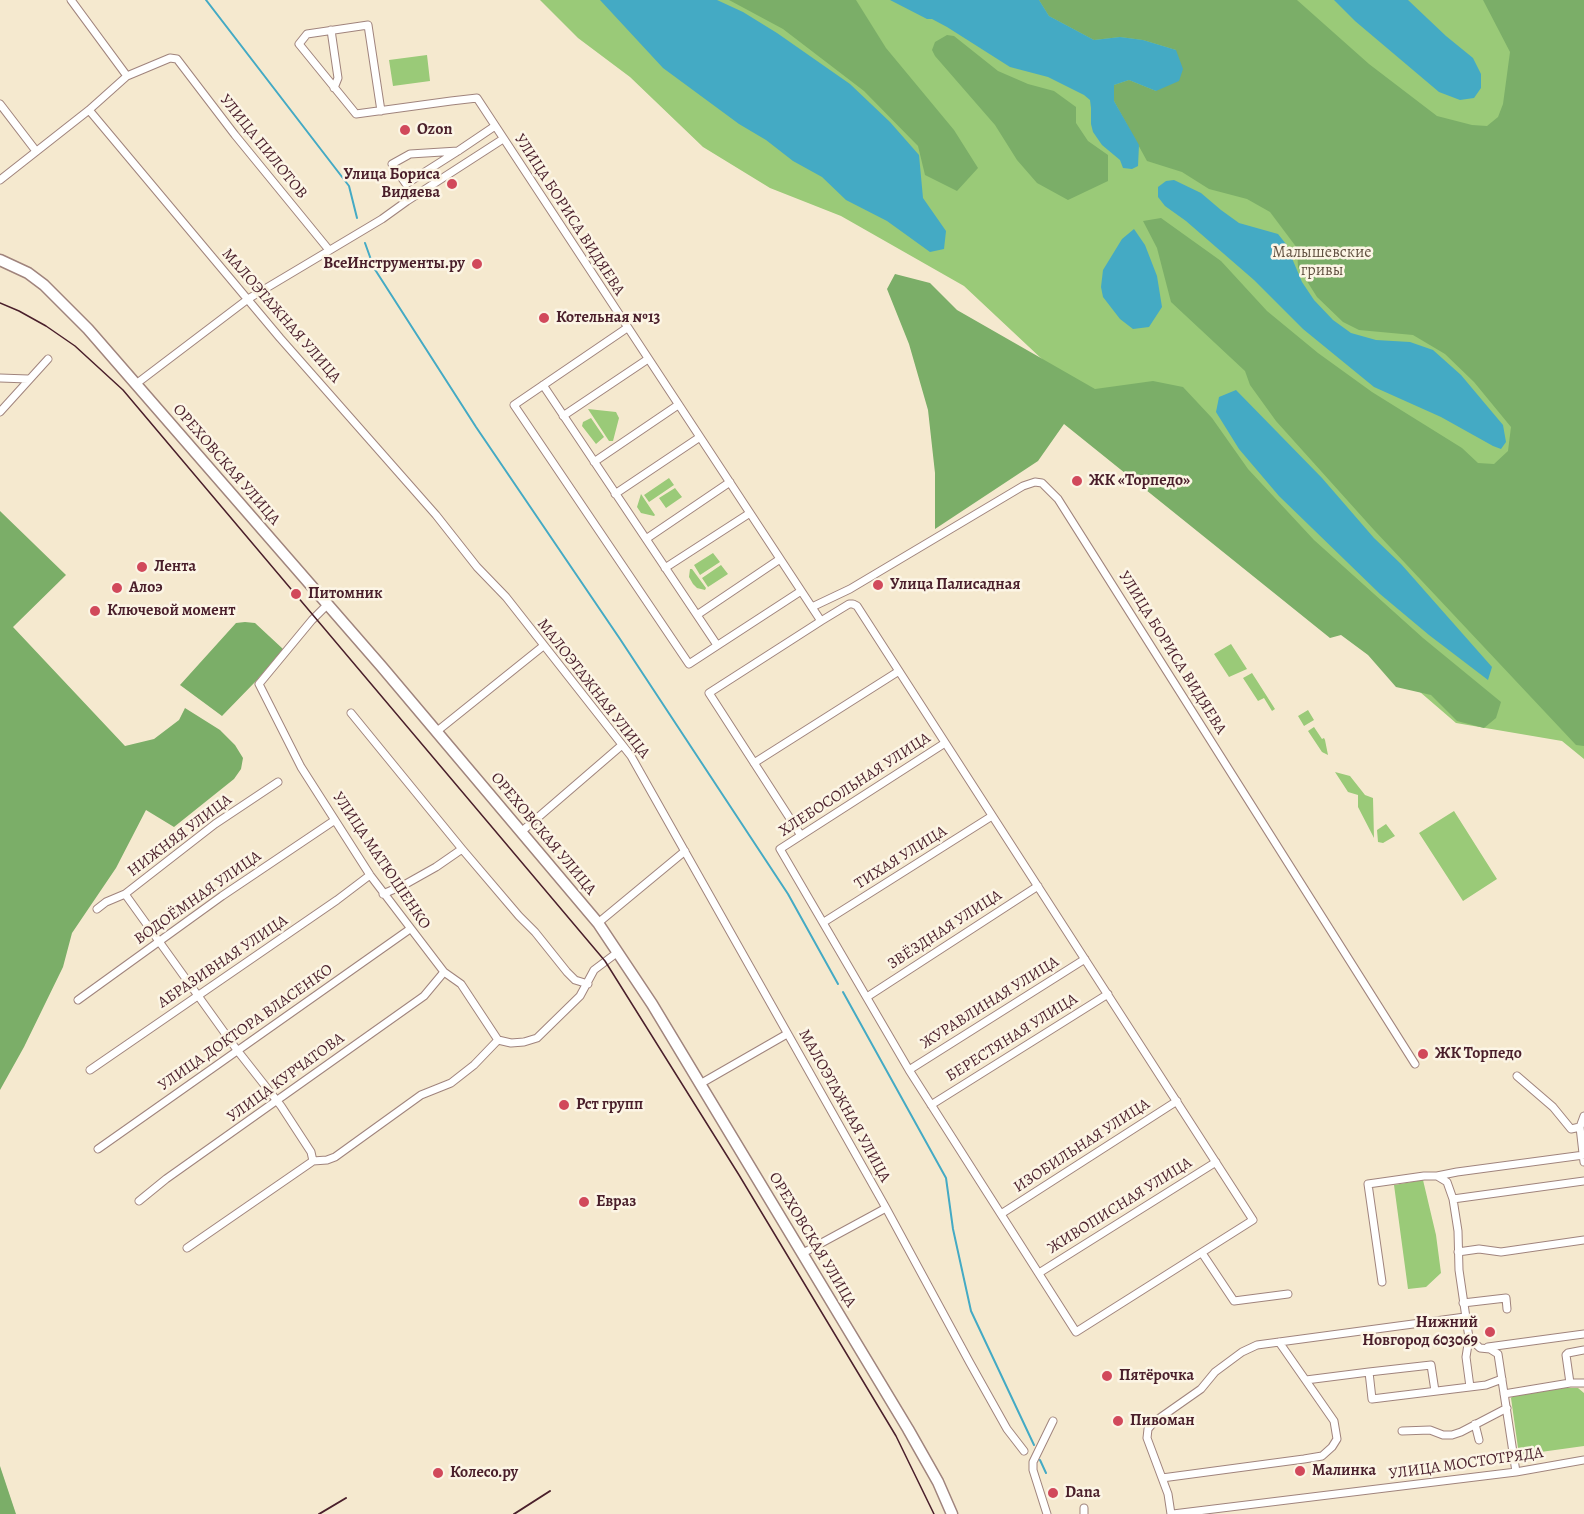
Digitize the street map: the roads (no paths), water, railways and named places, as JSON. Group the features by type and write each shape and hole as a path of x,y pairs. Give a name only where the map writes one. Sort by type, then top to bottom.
{"main road":[{"name":"ОРЕХОВСКАЯ УЛИЦА","path":"0,260 28,273 44,285 136,384 598,923 803,1252 908,1429 943,1492 952,1514"}],"street":[{"path":"0,180 89,110 127,76 71,0"},
{"name":"УЛИЦА БОРИСА ВИДЯЕВА","path":"381,111 368,25 307,34 299,45 356,114 381,111 477,98 821,621"},
{"path":"331,30 338,78 334,88"},
{"name":"УЛИЦА ПИЛОТОВ","path":"127,76 166,59 177,59 235,135 329,250"},
{"path":"0,104 36,151"},
{"name":"МАЛОЭТАЖНАЯ УЛИЦА","path":"89,110 280,338 436,515 477,567 506,597 542,647 631,756 886,1208 1002,1420 1024,1451"},
{"path":"458,151 410,154 392,164 406,184 458,151 495,126"},
{"path":"136,384 248,299 382,219 503,139"},
{"path":"627,328 514,405 689,664 801,591"},
{"path":"0,412 48,359"},
{"path":"563,416 648,359"},
{"path":"0,378 28,379"},
{"path":"543,386 717,645"},
{"path":"594,462 678,405"},
{"path":"615,494 700,437"},
{"path":"646,539 730,482"},
{"name":"УЛИЦА БОРИСА ВИДЯЕВА","path":"812,607 850,589 1023,486 1035,482 1042,483 1065,509 1415,1064"},
{"path":"665,568 750,513"},
{"path":"697,615 780,559"},
{"path":"800,834 709,693 853,603 1253,1220 1076,1332 909,1070 824,922"},
{"name":"УЛИЦА МАТЮШЕНКО","path":"327,605 259,684 291,749 370,875 444,972 461,984 498,1040"},
{"path":"436,732 542,647"},
{"path":"754,763 899,671"},
{"path":"351,713 462,849 567,972 575,980 588,984"},
{"name":"ХЛЕБОСОЛЬНАЯ УЛИЦА","path":"824,922 780,849 800,834 945,743"},
{"path":"521,832 622,745"},
{"name":"НИЖНЯЯ УЛИЦА","path":"97,909 106,902 125,894 215,824 278,782"},
{"name":"ТИХАЯ УЛИЦА","path":"824,922 992,816"},
{"name":"ВОДОЁМНАЯ УЛИЦА","path":"78,1000 158,941 335,820"},
{"path":"383,894 404,885 462,849"},
{"path":"598,923 685,851"},
{"name":"АБРАЗИВНАЯ УЛИЦА","path":"90,1070 370,875"},
{"name":"ЗВЁЗДНАЯ УЛИЦА","path":"867,997 1038,886"},
{"path":"125,894 237,1050 278,1101 311,1152 314,1161"},
{"name":"УЛИЦА ДОКТОРА ВЛАСЕНКО","path":"98,1149 410,929"},
{"path":"187,1248 314,1161 335,1157 421,1095 451,1083 474,1065 498,1040 511,1043 537,1038 580,996 594,970 618,952"},
{"name":"ЖУРАВЛИНАЯ УЛИЦА","path":"909,1070 1085,959"},
{"name":"УЛИЦА КУРЧАТОВА","path":"139,1201 166,1179 424,996 444,972"},
{"name":"БЕРЕСТЯНАЯ УЛИЦА","path":"931,1105 1108,994"},
{"path":"700,1084 787,1034"},
{"path":"1517,1076 1553,1107 1571,1129 1580,1127"},
{"name":"ИЗОБИЛЬНАЯ УЛИЦА","path":"1001,1214 1177,1101"},
{"path":"1382,1282 1368,1184 1584,1157 1580,1127 1584,1116"},
{"name":"ЖИВОПИСНАЯ УЛИЦА","path":"1039,1273 1216,1162"},
{"path":"1437,1176 1447,1182 1454,1199 1463,1303 1469,1338 1466,1357 1470,1387"},
{"path":"1454,1199 1584,1181"},
{"path":"803,1252 886,1208"},
{"path":"1458,1252 1479,1249 1501,1251 1584,1240"},
{"path":"1202,1253 1234,1301 1288,1294"},
{"path":"1463,1303 1506,1298 1507,1309"},
{"name":"УЛИЦА МОСТОТРЯДА","path":"1465,1317 1257,1345 1242,1352 1215,1372 1201,1389 1148,1428 1147,1438 1168,1494 1172,1514 1286,1502 1516,1472 1584,1460"},
{"path":"1480,1348 1584,1334"},
{"path":"1469,1338 1480,1348 1490,1349 1498,1354 1516,1472"},
{"path":"1162,1478 1322,1456 1332,1447 1337,1439 1334,1421 1279,1342"},
{"path":"1570,1383 1566,1355 1584,1350"},
{"path":"1305,1380 1431,1365 1435,1391"},
{"path":"1369,1372 1372,1400 1497,1383 1502,1379"},
{"path":"1504,1394 1570,1383 1584,1383"},
{"path":"1402,1431 1430,1430 1443,1435 1452,1435 1507,1408"},
{"path":"1047,1514 1033,1470 1033,1462 1053,1421"},
{"path":"1475,1424 1479,1440"}],"water":[{"path":"600,0 717,0 743,12 777,33 850,84 890,122 919,155 923,198 946,231 944,249 930,252 887,221 846,200 822,177 793,161 766,140 739,124 663,68"},
{"path":"890,0 1039,0 1049,16 1094,40 1120,37 1143,40 1176,50 1183,69 1179,81 1156,91 1129,80 1114,85 1114,101 1139,145 1138,166 1132,169 1123,168 1120,160 1102,145 1093,132 1090,100 1084,95 1048,77 1010,67 947,27"},
{"path":"1334,0 1408,0 1473,58 1481,74 1481,88 1474,98 1460,100 1439,92 1355,21"},
{"path":"1174,180 1201,193 1239,223 1278,234 1286,244 1302,282 1314,300 1333,320 1351,333 1376,340 1410,342 1433,350 1461,375 1503,425 1506,442 1501,449 1441,417 1374,387 1303,329 1254,280 1186,221 1165,206 1158,197 1158,187 1166,181"},
{"path":"1134,229 1145,245 1157,276 1162,307 1149,327 1133,329 1120,319 1103,297 1101,287 1103,270 1122,239"},
{"path":"1236,390 1322,478 1492,667 1488,680 1380,594 1279,496 1239,449 1216,412 1219,397"}],"waterway":[{"path":"206,0 349,186 357,218"},
{"path":"365,243 374,268 476,427 620,639 788,894 838,984"},
{"path":"843,992 946,1178 953,1229 971,1311 1034,1445"},
{"path":"1040,1460 1046,1473"}],"tram line":[{"path":"0,303 46,326 75,346 123,390 605,961 739,1175 896,1436 934,1514"}],"railway":[{"path":"514,1514 550,1491"},
{"path":"319,1514 346,1498"}],"place":[{"name":"Ozon","path":"405,130"},
{"name":"Улица Бориса Видяева","path":"452,184"},
{"name":"ВсеИнструменты.ру","path":"477,264"},
{"name":"Котельная №13","path":"544,318"},
{"name":"ЖК «Торпедо»","path":"1077,481"},
{"name":"Лента","path":"142,567"},
{"name":"Улица Палисадная","path":"878,585"},
{"name":"Алоэ","path":"117,588"},
{"name":"Питомник","path":"296,594"},
{"name":"Ключевой момент","path":"95,611"},
{"name":"ЖК Торпедо","path":"1423,1054"},
{"name":"Рст групп","path":"564,1105"},
{"name":"Евраз","path":"584,1202"},
{"name":"Нижний Новгород 603069","path":"1490,1332"},
{"name":"Пятёрочка","path":"1107,1376"},
{"name":"Пивоман","path":"1118,1421"},
{"name":"Малинка","path":"1300,1471"},
{"name":"Колесо.ру","path":"438,1473"},
{"name":"Dana","path":"1053,1493"}],"park label":[{"name":"Малышевские гривы","path":"1322,262"}]}
